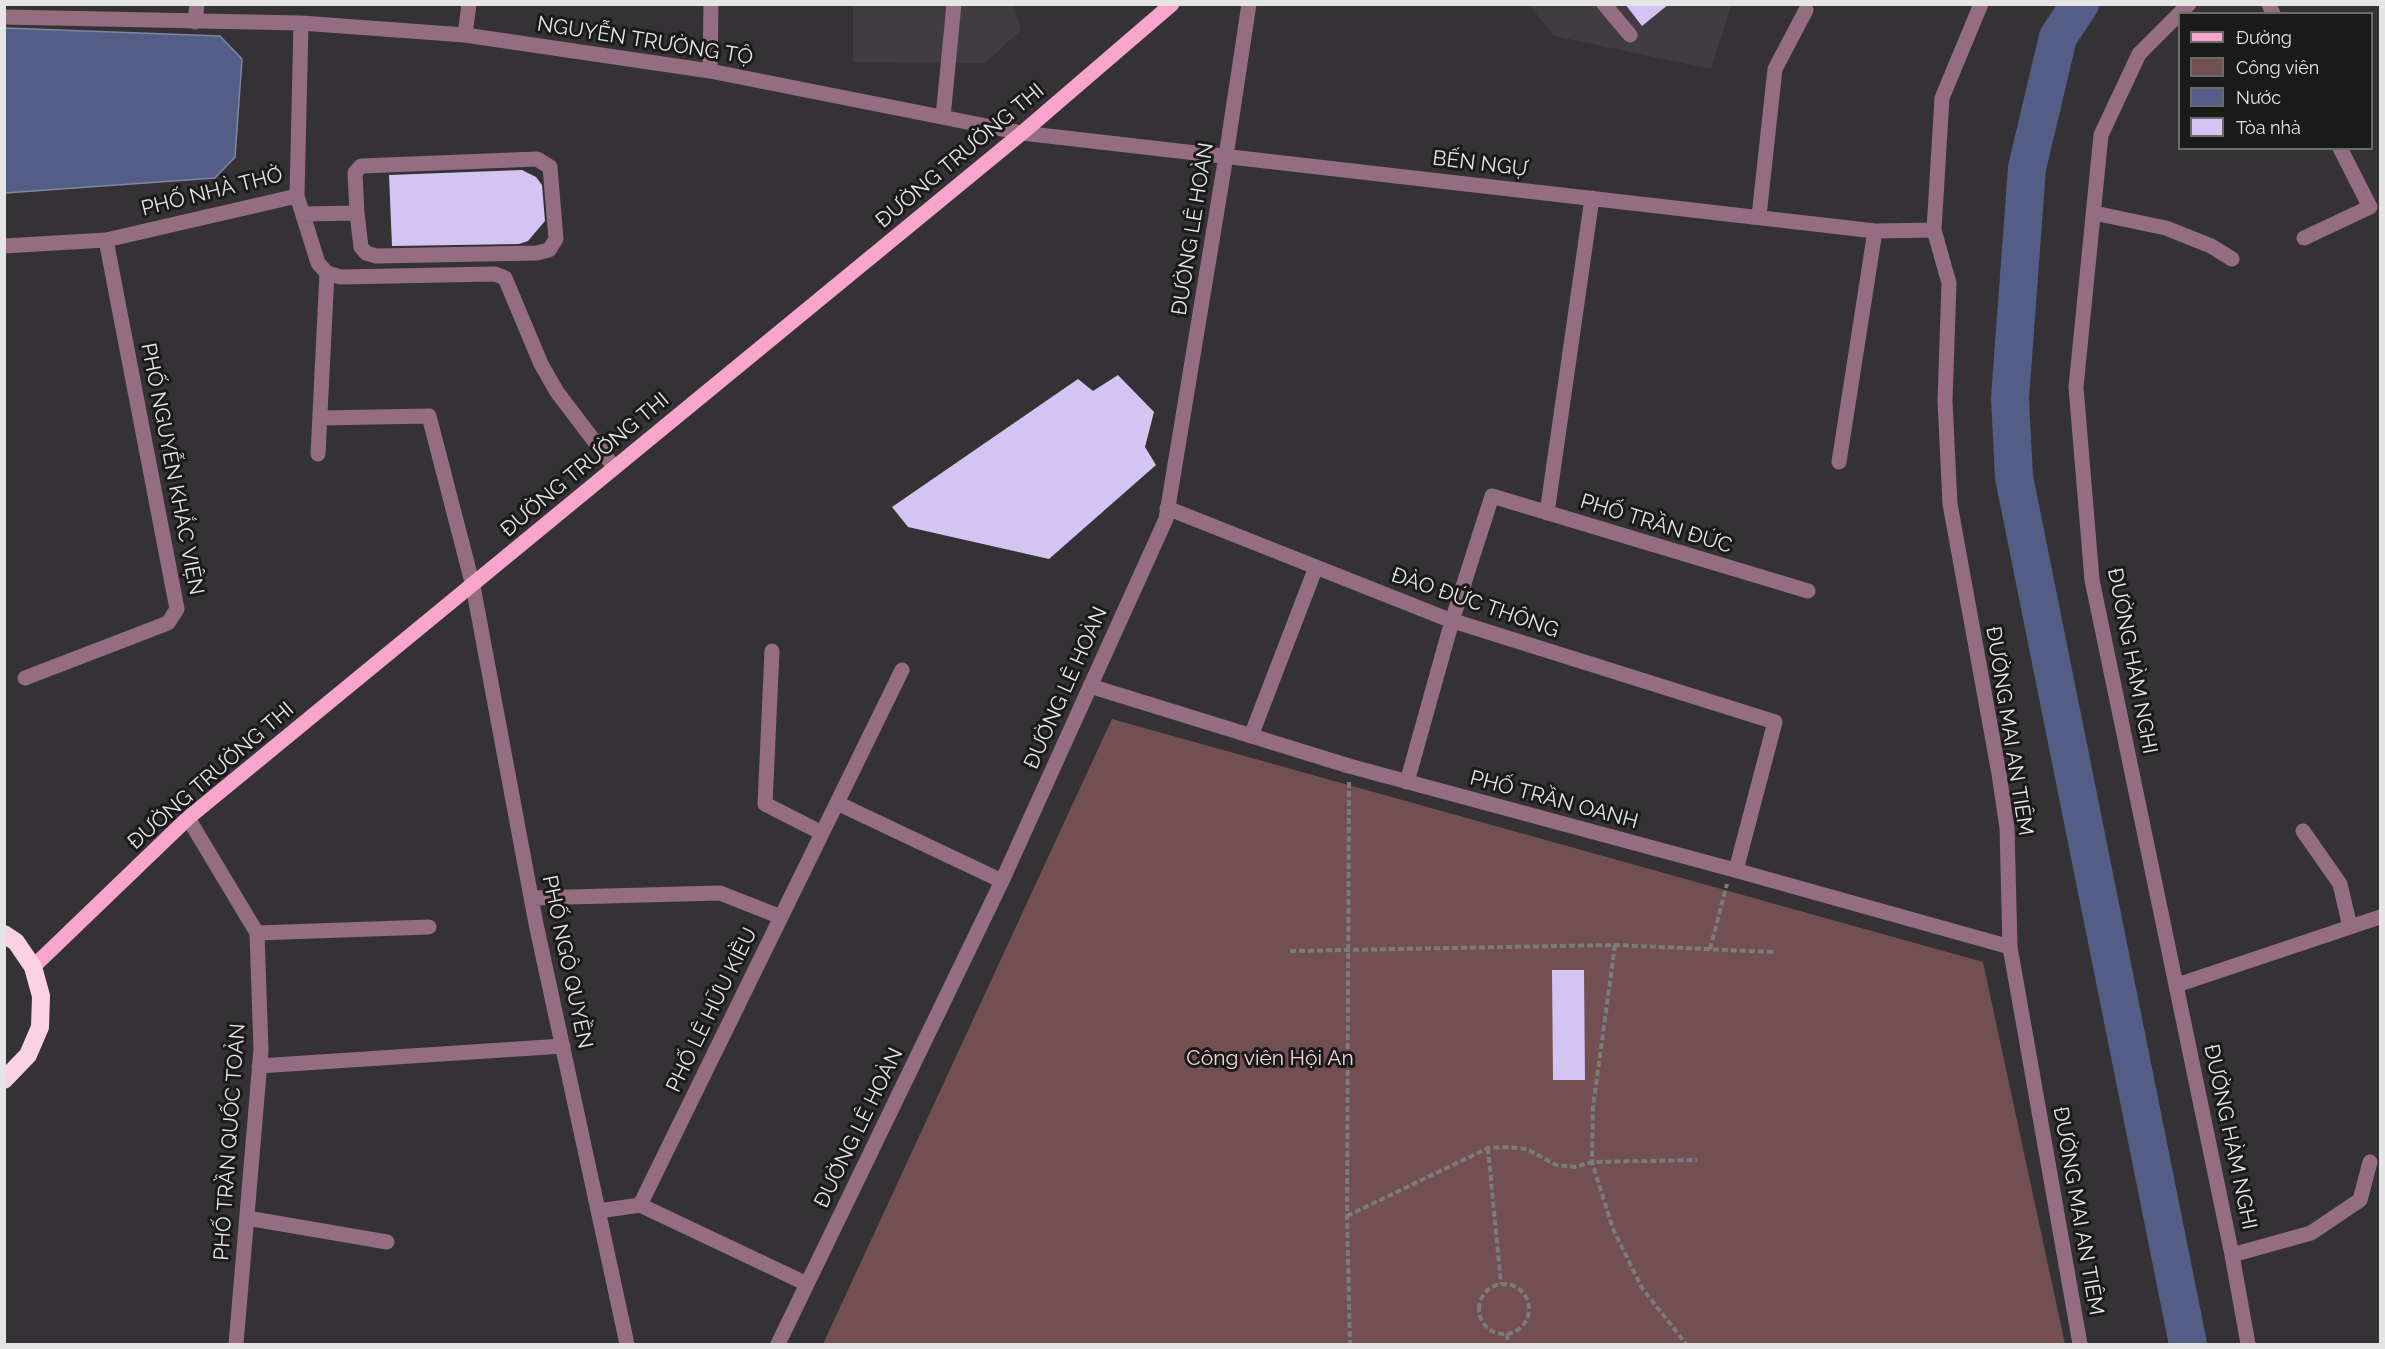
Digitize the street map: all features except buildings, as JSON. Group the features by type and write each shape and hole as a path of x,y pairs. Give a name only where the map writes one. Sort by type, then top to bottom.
{"highway":[{"path":"4,934 16,942 33,967 41,996 40,1027 28,1055 6,1081"}],"main road":[{"name":"ĐƯỜNG TRƯỜNG THI","path":"33,967 188,818 1022,134 1172,4"}],"street":[{"path":"195,22 197,4"},
{"path":"465,34 469,4"},
{"path":"710,71 711,4"},
{"path":"943,117 954,4"},
{"name":"ĐƯỜNG LÊ HOÀN","path":"778,1344 1002,881 1166,519 1249,4"},
{"path":"1604,4 1630,35"},
{"name":"ĐƯỜNG MAI AN TIÊM","path":"1981,4 1942,98 1934,230 1949,283 1945,401 1950,504 2007,828 2010,947 2080,1344"},
{"path":"1759,216 1775,69 1806,10"},
{"name":"NGUYỄN TRƯỜNG TỘ","path":"4,17 65,11 195,22 301,23 465,34 710,71 1022,134"},
{"name":"ĐƯỜNG HÀM NGHI","path":"2178,15 2139,54 2102,135 2076,387 2092,580 2232,1254 2248,1344"},
{"name":"PHỐ NHÀ THỜ","path":"4,246 106,240 297,196 301,23"},
{"name":"BẾN NGỰ","path":"1022,134 1875,231 1934,230"},
{"path":"2304,238 2375,204 2341,150"},
{"path":"537,159 550,167 556,239 549,250 537,253 376,256 366,253 361,247 357,213 355,173 361,166 537,159"},
{"path":"297,196 318,263 327,273 341,277 495,274 505,278 541,364 557,392 614,467"},
{"path":"1547,513 1592,198"},
{"path":"303,214 357,213"},
{"path":"2094,213 2166,228 2211,246 2232,259"},
{"path":"1839,462 1875,231"},
{"name":"PHỐ NGUYỄN KHẮC VIỆN","path":"25,678 168,623 177,609 106,240"},
{"path":"318,454 327,273"},
{"name":"PHỐ NGÔ QUYỀN","path":"320,418 429,416 472,586 531,898 627,1344"},
{"name":"PHỐ TRẦN ĐỨC","path":"1452,621 1492,496 1809,591"},
{"name":"ĐÀO ĐỨC THÔNG","path":"1167,508 1452,621 1775,722 1734,869"},
{"path":"1251,736 1316,567"},
{"path":"1407,782 1452,621"},
{"path":"772,651 765,804 822,833"},
{"name":"PHỐ LÊ HỮU KIỀU","path":"640,1205 902,670"},
{"name":"PHỐ TRẦN OANH","path":"1090,686 1349,766 1734,869 2010,947"},
{"path":"837,803 1002,881"},
{"path":"188,818 257,933 429,927"},
{"path":"2303,831 2340,884 2350,927"},
{"path":"531,898 720,893 781,917"},
{"path":"2177,985 2380,917"},
{"name":"PHỐ TRẦN QUỐC TOẢN","path":"236,1344 259,1066 257,933"},
{"path":"259,1066 563,1046"},
{"path":"2232,1254 2311,1233 2351,1207 2360,1200 2370,1162"},
{"path":"598,1211 640,1205 807,1284"},
{"path":"247,1218 387,1242"}],"path":[{"path":"1349,766 1347,1216 1350,1344"},
{"path":"1710,950 1734,869"},
{"path":"1615,945 1593,1107 1592,1162 1613,1229 1642,1288 1686,1344"},
{"path":"1290,951 1615,945 1773,952"},
{"path":"1347,1216 1488,1148 1527,1149 1556,1165 1575,1167 1592,1162 1697,1160"},
{"path":"1488,1148 1502,1284"},
{"path":"1502,1284 1510,1285 1523,1292 1530,1306 1530,1314 1522,1328 1507,1334 1492,1332 1486,1327 1479,1312 1479,1304 1487,1290 1502,1284"},
{"path":"1507,1334 1508,1344"}],"shaded area":[{"path":"853,5 1014,5 1021,30 985,63 853,62"},
{"path":"1529,5 1731,5 1711,69 1554,36"}],"green space":[{"name":"Công viên Hội An","path":"1112,719 1983,962 2065,1344 823,1344"}],"water":[{"path":"5,28 220,36 242,59 235,157 215,178 5,193"}],"waterway":[{"path":"2080,4 2058,37 2027,168 2010,398 2014,477 2188,1344"}]}
